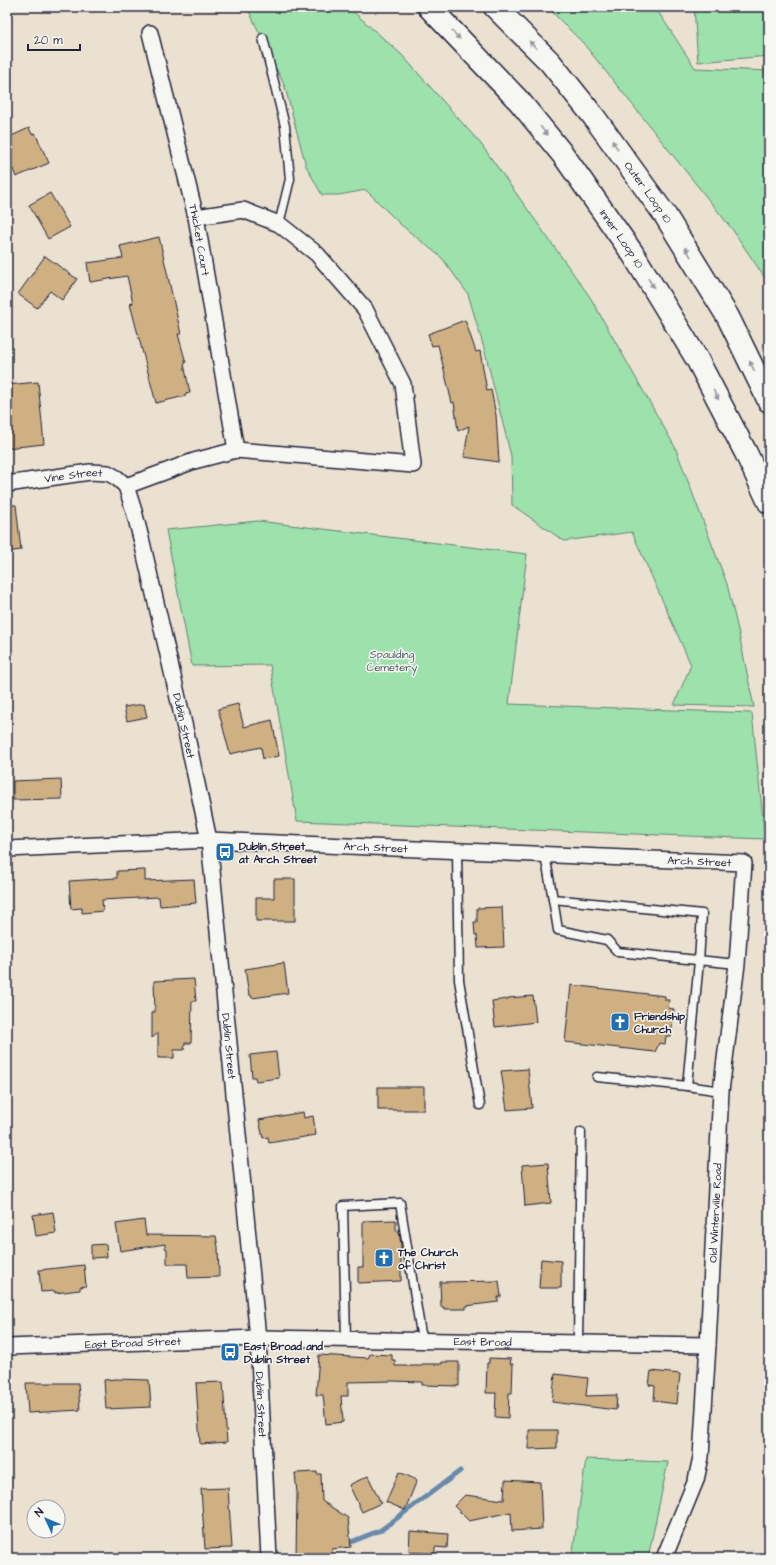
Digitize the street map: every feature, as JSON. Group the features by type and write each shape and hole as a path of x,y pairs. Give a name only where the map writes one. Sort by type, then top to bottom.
{"highway":[{"name":"Inner Loop 10","path":"429,7 520,102 564,156 633,254 697,359 746,453 769,502"},
{"name":"Outer Loop 10","path":"495,7 550,62 594,117 665,215 728,317 769,401"}],"street":[{"name":"Thicket Court","path":"150,33 196,216 236,450"},
{"path":"126,486 194,461 236,450 413,465 403,384 365,309 317,254 279,224 243,210 196,216"},
{"name":"Vine Street","path":"7,484 90,472 108,473 117,478 126,486"},
{"name":"Dublin Street","path":"126,486 142,542 209,840 258,1338 269,1558"},
{"name":"Arch Street","path":"7,849 209,840 744,863"},
{"name":"Old Winterville Road","path":"664,1558 696,1480 701,1457 721,1091 736,964 744,863"},
{"name":"East Broad","path":"258,1338 708,1345"},
{"name":"East Broad Street","path":"7,1347 258,1338"}],"lane":[{"path":"263,38 285,126 290,179 279,224"},
{"path":"457,851 459,980 480,1105"},
{"path":"545,855 558,930 607,940 618,952 699,962 736,964"},
{"path":"553,899 702,914 687,1086"},
{"path":"597,1077 721,1091"},
{"path":"578,1343 581,1132"},
{"path":"346,1339 343,1206 400,1203 422,1340"}],"green space":[{"path":"247,7 348,7 402,55 481,144 590,297 675,447 727,584 754,707 674,705 691,665 632,532 564,541 512,505 511,456 484,348 468,294 442,258 400,224 366,190 339,195 322,195 306,166 285,87"},
{"path":"547,7 655,7 695,68 769,71 769,284 732,229 583,43"},
{"path":"694,7 769,7 769,56 698,62"},
{"name":"Spaulding Cemetery","path":"258,521 527,554 509,704 752,713 765,839 297,821 270,665 192,666 166,530"},
{"path":"586,1459 668,1462 648,1558 572,1558"}],"building":[{"path":"29,128 32,134 35,133 49,163 16,177 13,169 7,171 7,138"},
{"path":"50,193 70,227 48,239 29,205"},
{"path":"159,237 181,334 178,334 186,363 184,364 190,393 185,394 185,396 156,403 130,304 133,303 127,276 90,282 87,263 123,258 120,246"},
{"path":"45,256 77,279 62,300 50,291 37,308 18,294"},
{"path":"465,320 476,352 480,351 487,391 491,390 496,415 499,462 464,457 469,426 458,431 454,402 452,403 438,345 432,346 428,334"},
{"path":"38,382 44,444 7,448 7,385"},
{"path":"7,505 16,505 21,550 7,552"},
{"path":"144,704 147,717 127,721 124,707"},
{"path":"238,704 244,727 272,720 279,756 263,759 261,747 230,754 218,709"},
{"path":"61,779 62,799 13,800 13,781"},
{"path":"145,870 145,881 194,879 196,903 160,906 159,897 102,900 103,911 82,913 82,908 71,909 69,881 117,878 117,871"},
{"path":"274,879 295,879 295,921 256,921 256,898 274,898"},
{"path":"502,907 504,947 478,948 474,922 477,922 477,908"},
{"path":"284,963 288,993 252,998 251,995 249,995 245,969"},
{"path":"194,979 196,1001 192,1001 191,1043 185,1043 184,1050 174,1050 174,1058 158,1058 158,1033 152,1038 152,1012 155,1012 154,981"},
{"name":"Friendship Church","path":"571,985 665,996 665,1000 669,1000 668,1008 674,1009 671,1036 666,1036 665,1044 659,1043 655,1052 565,1042"},
{"path":"533,996 536,1022 495,1027 492,1001"},
{"path":"276,1052 279,1078 256,1081 255,1077 252,1077 250,1055"},
{"path":"528,1069 532,1108 507,1110 501,1071"},
{"path":"378,1087 424,1087 424,1110 378,1110"},
{"path":"303,1112 304,1118 313,1116 316,1135 269,1143 268,1137 263,1138 259,1120"},
{"path":"548,1163 551,1203 525,1206 522,1165"},
{"path":"53,1212 56,1233 36,1236 33,1215"},
{"path":"144,1220 146,1235 216,1236 219,1277 188,1278 187,1264 167,1264 167,1249 165,1248 165,1244 120,1251 116,1224"},
{"name":"The Church of Christ","path":"396,1220 396,1231 399,1231 401,1245 401,1281 358,1283 358,1267 363,1267 363,1221"},
{"path":"106,1244 107,1257 91,1258 91,1245"},
{"path":"541,1259 561,1261 561,1288 539,1288"},
{"path":"84,1265 86,1286 80,1287 80,1290 55,1293 55,1291 41,1292 39,1270"},
{"path":"499,1281 501,1297 498,1297 498,1302 466,1306 466,1309 444,1309 444,1307 441,1307 440,1282"},
{"path":"370,1354 392,1355 392,1360 395,1360 395,1366 422,1366 422,1364 459,1362 459,1386 422,1385 422,1382 348,1382 348,1396 341,1396 343,1422 326,1424 323,1395 316,1395 319,1355 368,1358"},
{"path":"489,1358 511,1359 510,1364 513,1364 512,1393 509,1393 508,1418 495,1417 496,1393 486,1393 487,1363 489,1363"},
{"path":"651,1371 680,1374 677,1404 654,1401 655,1386 649,1385"},
{"path":"555,1374 588,1378 586,1396 617,1395 616,1410 552,1402"},
{"path":"104,1380 149,1380 151,1407 106,1409"},
{"path":"223,1382 227,1442 200,1444 196,1383"},
{"path":"26,1383 78,1383 80,1410 28,1413"},
{"path":"529,1430 557,1430 557,1448 529,1449"},
{"path":"317,1472 317,1474 321,1474 322,1501 348,1518 351,1547 332,1549 333,1558 296,1558 297,1493 295,1473"},
{"path":"399,1472 417,1480 405,1510 386,1502"},
{"path":"368,1476 381,1503 362,1512 349,1485"},
{"path":"505,1480 540,1482 542,1529 512,1531 511,1512 469,1521 454,1506 465,1495 504,1500"},
{"path":"228,1488 232,1548 205,1549 201,1489"},
{"path":"410,1531 448,1534 447,1548 435,1547 435,1554 409,1552"}],"waterway":[{"path":"346,1544 381,1530 460,1471"}],"place":[{"name":"Dublin Street at Arch Street","path":"225,852"},
{"name":"Friendship Church","path":"620,1022"},
{"name":"The Church of Christ","path":"384,1258"},
{"name":"East Broad and Dublin Street","path":"230,1352"}]}
